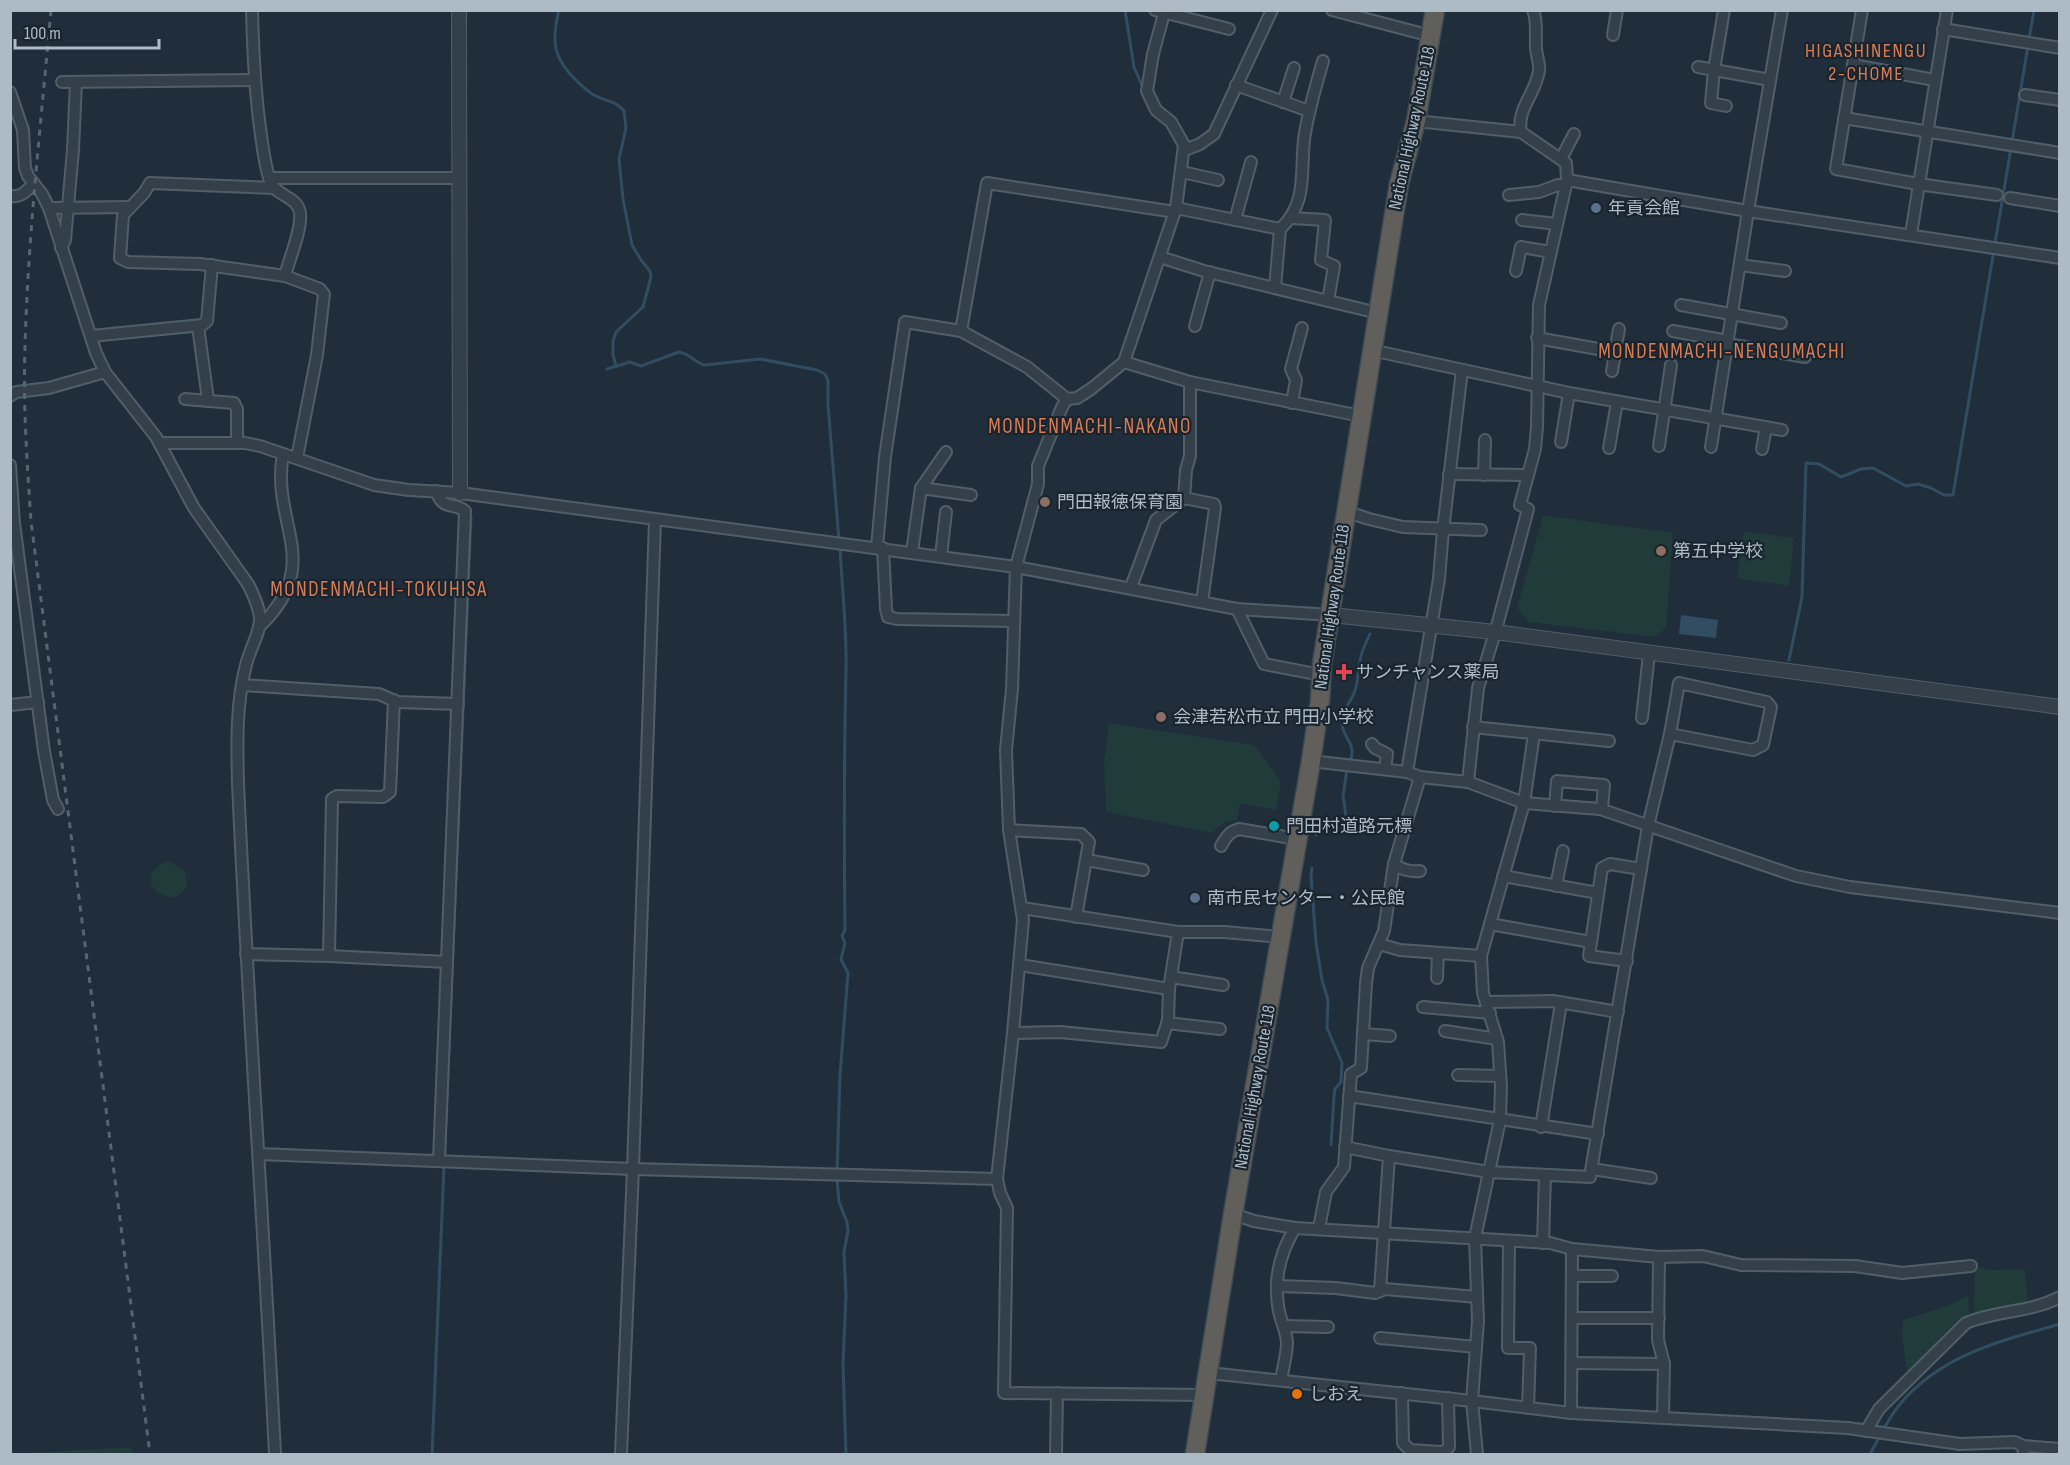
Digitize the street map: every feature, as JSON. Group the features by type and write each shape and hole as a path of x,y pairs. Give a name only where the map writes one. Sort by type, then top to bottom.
{"highway":[{"name":"National Highway Route 118","path":"1195,1455 1233,1214 1311,761 1320,701 1321,675 1371,350 1400,176 1416,121 1435,10"}],"street":[{"path":"252,10 254,80 265,164 272,183 295,202 299,211 298,228 285,276"},
{"path":"459,10 460,493"},
{"path":"1185,150 1200,144 1214,134 1272,10"},
{"path":"1332,10 1431,36"},
{"path":"1521,132 1519,125 1523,110 1540,70 1536,49 1536,19 1533,10"},
{"path":"1613,35 1617,10"},
{"path":"1724,10 1711,103 1726,106"},
{"path":"1712,447 1782,10"},
{"path":"1862,10 1836,169 1997,195"},
{"path":"1911,234 1947,10"},
{"path":"1013,621 888,617 880,547 885,457 905,322 961,331 1028,367 1067,399 1077,398 1091,389 1124,362 1175,210 1185,150 1181,136 1171,122 1156,110 1147,91 1161,11 1229,29"},
{"path":"1944,30 2060,48"},
{"path":"1275,288 1280,229 1292,218 1304,179 1304,136 1323,61"},
{"path":"1853,65 1935,80"},
{"path":"1698,67 1770,80"},
{"path":"1283,102 1294,68"},
{"path":"62,82 254,80"},
{"path":"62,248 65,240 68,207 76,82"},
{"path":"1236,85 1309,111"},
{"path":"10,92 24,143 25,168 48,208 105,372 160,443 195,508 248,584 258,609 260,627"},
{"path":"2025,95 2060,100"},
{"path":"1844,118 2060,153"},
{"path":"1416,121 1521,132 1566,163 1567,183 1539,305 1535,449 1520,505 1528,509 1478,688 1468,782"},
{"path":"1561,159 1574,134"},
{"path":"1235,220 1251,162"},
{"path":"1182,172 1218,180"},
{"path":"297,458 317,355 324,294 320,289 285,276 212,265 123,261 120,258 121,220 149,184 154,182 272,183 459,178"},
{"path":"961,331 987,183 1175,210 1280,229"},
{"path":"1509,195 1539,192 1567,183 2060,258"},
{"path":"10,196 23,194 33,184"},
{"path":"2010,198 2060,206"},
{"path":"48,208 130,207"},
{"path":"1292,218 1324,220 1321,260 1334,266 1328,301"},
{"path":"1522,220 1557,224"},
{"path":"1516,271 1521,247 1551,252"},
{"path":"1160,257 1210,272 1378,313"},
{"path":"91,336 198,326 207,321 212,265"},
{"path":"1740,265 1785,271"},
{"path":"1195,326 1210,272"},
{"path":"1681,305 1781,323"},
{"path":"198,326 208,400"},
{"path":"1292,403 1296,380 1291,369 1302,328"},
{"path":"1612,371 1618,328"},
{"path":"1673,331 1805,357"},
{"path":"1537,338 1615,352"},
{"path":"1371,350 1536,387 1782,430"},
{"path":"1124,362 1190,382 1361,416"},
{"path":"1659,446 1671,365"},
{"path":"1407,772 1439,579 1462,370"},
{"path":"11,395 16,392 63,385 105,372"},
{"path":"1131,587 1156,520 1184,498 1186,470 1190,456 1190,382"},
{"path":"1561,442 1569,393"},
{"path":"186,399 234,403 237,409 237,442"},
{"path":"1067,399 1038,466 1038,484 1016,567 1012,689 1005,750 1009,830 1022,908 1020,965 997,1179 1006,1208 1004,1393 1204,1395"},
{"path":"1609,448 1617,402"},
{"path":"1762,449 1766,427"},
{"path":"1484,475 1485,440"},
{"path":"160,443 237,442 254,444 374,485 394,489 460,493 655,520 880,547 1016,567 1238,609 1331,615 1495,632 2060,707"},
{"path":"912,552 921,488 946,452"},
{"path":"275,1455 246,954 237,752 245,666 260,627 283,597 291,581 294,563 281,482 283,454"},
{"path":"10,465 13,523 53,800 58,809"},
{"path":"1449,474 1527,475"},
{"path":"921,488 971,495"},
{"path":"436,492 444,504 460,507 465,511 440,1160"},
{"path":"1184,498 1214,504 1215,508 1202,602"},
{"path":"1346,511 1403,527 1481,530"},
{"path":"941,556 946,512"},
{"path":"621,1455 655,520"},
{"path":"1238,609 1264,664 1321,675"},
{"path":"1642,718 1650,654"},
{"path":"1345,1147 1489,1172 1590,1177 1648,826 1670,734 1679,683 1767,702 1771,707 1763,745 1753,750 1670,734"},
{"path":"242,685 379,694 394,700 458,704"},
{"path":"329,956 332,799 337,796 383,797 390,792 394,700"},
{"path":"10,705 38,702"},
{"path":"1473,727 1609,741"},
{"path":"1477,1455 1472,1401 1477,1297 1474,1238 1500,1120 1497,1039 1481,977 1481,956 1524,803 1534,734"},
{"path":"1372,744 1387,754 1385,769"},
{"path":"1311,761 1385,769 1407,772 1420,777 1468,782 1524,803 1602,809 1796,876 1850,887 2060,913"},
{"path":"1319,1228 1326,1192 1344,1167 1352,1074 1361,1068 1368,968 1384,931 1394,864 1420,777"},
{"path":"1555,806 1557,781 1604,786 1602,809"},
{"path":"1221,846 1227,836 1239,829 1297,838"},
{"path":"1009,830 1081,834 1089,842 1076,916"},
{"path":"1556,886 1563,851"},
{"path":"1086,860 1143,870"},
{"path":"1394,864 1413,872 1420,871"},
{"path":"1626,961 1588,956 1598,893 1605,866 1610,864 1641,869"},
{"path":"1503,876 1598,893"},
{"path":"1022,908 1178,932 1281,938"},
{"path":"1490,924 1591,942"},
{"path":"1013,1033 1060,1032 1161,1042 1167,1023 1170,983 1178,932"},
{"path":"1379,944 1400,950 1481,956"},
{"path":"1437,978 1438,953"},
{"path":"246,954 447,962"},
{"path":"1020,965 1170,983 1223,985"},
{"path":"1422,1006 1488,1008 1553,1001 1618,1012"},
{"path":"1541,1127 1561,1003"},
{"path":"1167,1023 1220,1029"},
{"path":"1445,1031 1497,1039"},
{"path":"1363,1034 1390,1036"},
{"path":"1458,1075 1500,1076"},
{"path":"1349,1096 1598,1134"},
{"path":"259,1154 997,1179"},
{"path":"1380,1291 1382,1232 1389,1156"},
{"path":"1592,1168 1651,1178"},
{"path":"1544,1243 1545,1175"},
{"path":"1233,1214 1254,1221 1295,1228 1509,1240 1544,1243 1572,1249 1659,1257 1703,1256 1741,1264 1855,1266 1902,1272 1971,1266"},
{"path":"1281,1380 1287,1344 1285,1326 1278,1305 1278,1286 1284,1246 1295,1228"},
{"path":"1509,1240 1508,1348 1530,1348 1528,1408"},
{"path":"1571,1413 1572,1249"},
{"path":"1659,1257 1658,1340 1664,1364 1663,1418"},
{"path":"1572,1276 1612,1276"},
{"path":"1278,1286 1336,1288 1375,1293 1385,1289 1477,1297"},
{"path":"1866,1431 1879,1410 1966,1323 1978,1318 2023,1311 2047,1304 2060,1297"},
{"path":"1572,1318 1659,1318"},
{"path":"1285,1326 1328,1328"},
{"path":"1380,1338 1476,1347"},
{"path":"1572,1362 1664,1364"},
{"path":"1209,1373 1571,1413 1866,1431 1965,1449 2015,1442 2024,1450 2060,1449"},
{"path":"1056,1455 1057,1393"},
{"path":"1402,1393 1403,1443 1410,1450 1445,1451 1449,1447 1448,1398"}],"green space":[{"path":"1543,515 1673,533 1666,628 1655,637 1529,622 1517,608"},
{"path":"1744,531 1794,538 1789,586 1737,578"},
{"path":"1109,723 1254,745 1281,781 1276,810 1240,803 1237,820 1225,822 1212,833 1106,812 1104,763"},
{"path":"168,861 185,871 187,887 177,897 160,893 151,884 153,871"},
{"path":"1975,1266 1994,1270 2025,1269 2028,1305 1974,1316"},
{"path":"1968,1295 1969,1318 1908,1377 1902,1336 1903,1320 1953,1304"},
{"path":"132,1447 133,1454 13,1454"}],"water":[{"path":"1681,615 1718,620 1716,638 1679,634"}],"waterway":[{"path":"559,10 555,41 563,66 589,92 614,103 624,111 626,128 619,159 623,199 632,245 650,271 651,277 643,307 616,332 613,341 616,366"},
{"path":"1125,10 1134,67 1144,90"},
{"path":"2029,39 2034,10"},
{"path":"1789,660 1802,597 1806,463 1819,464 1841,477 1861,469 1873,468 1906,486 1918,484 1944,495 1953,495 2028,46"},
{"path":"607,369 630,362 641,366 679,352 705,365 760,359 817,370 825,374 828,380 839,541"},
{"path":"432,1454 471,517"},
{"path":"837,1172 840,1075 848,973 841,959 845,943 842,936 845,930 846,655 840,548"},
{"path":"1350,762 1352,749 1342,725 1342,718 1356,688 1361,656 1370,634"},
{"path":"1316,835 1319,823 1342,820 1346,816 1343,796 1347,769"},
{"path":"1312,868 1316,943 1328,1000 1327,1028 1342,1063 1341,1082 1335,1089 1334,1096 1331,1145"},
{"path":"837,1179 839,1202 848,1231 844,1252 846,1296 843,1364 846,1454"},
{"path":"1870,1454 1896,1409 1917,1386 1935,1372 1974,1352 2060,1324"}],"railway":[{"path":"51,10 35,179 27,305 25,412 31,521 150,1454"}],"place":[{"name":"年貢会館","path":"1596,208"},
{"name":"門田報徳保育園","path":"1045,502"},
{"name":"第五中学校","path":"1661,551"},
{"name":"サンチャンス薬局","path":"1344,672"},
{"name":"会津若松市立 門田小学校","path":"1161,717"},
{"name":"門田村道路元標","path":"1274,826"},
{"name":"南市民センター・公民館","path":"1195,898"},
{"name":"しおえ","path":"1297,1394"}],"district":[{"name":"HIGASHINENGU 2-CHOME","path":"1866,62"},
{"name":"MONDENMACHI-NENGUMACHI","path":"1722,351"},
{"name":"MONDENMACHI-NAKANO","path":"1090,426"},
{"name":"MONDENMACHI-TOKUHISA","path":"379,589"}]}
